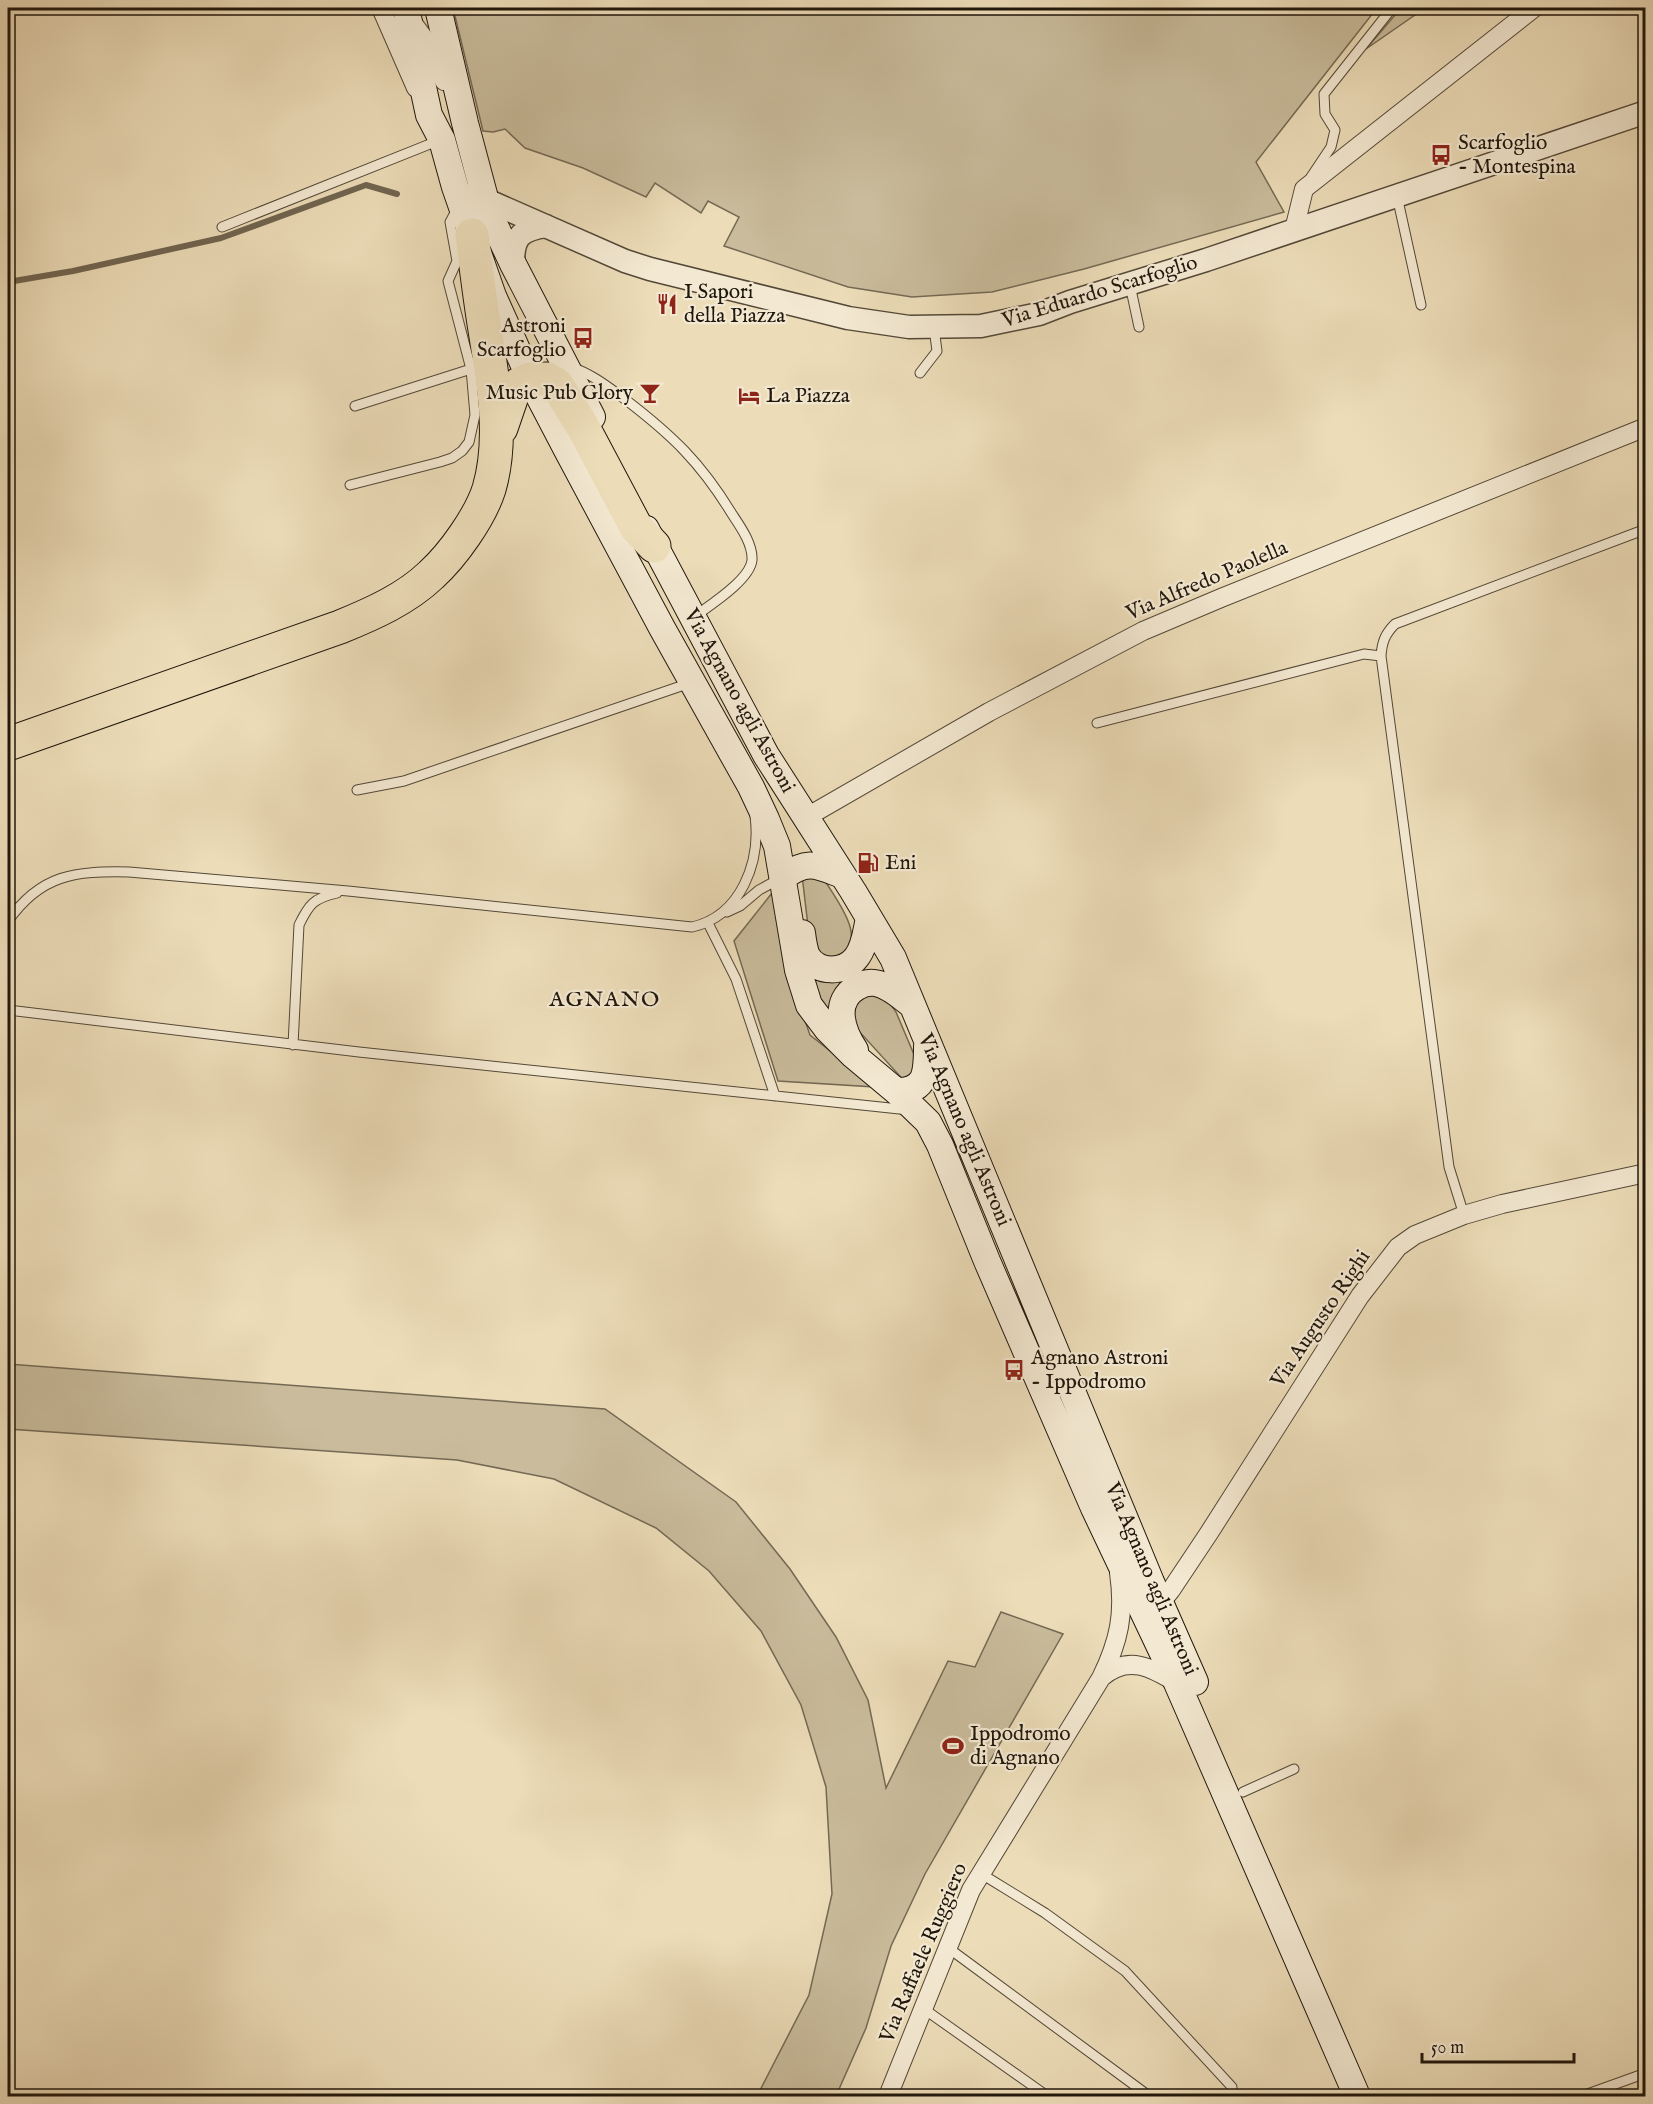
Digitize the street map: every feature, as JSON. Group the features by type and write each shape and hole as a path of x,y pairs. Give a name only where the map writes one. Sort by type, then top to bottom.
{"highway":[{"path":"471,214 492,374 497,442"},
{"path":"8,744 340,627 377,611 405,594 431,575 470,530 489,488 497,442 513,393 519,384 530,379 547,379 557,385 584,429 636,526 654,546"}],"main road":[{"path":"438,8 465,123 471,214"},
{"path":"404,11 429,115 442,140 471,214"},
{"name":"Via Agnano agli Astroni","path":"471,214 513,264 566,365 654,546 766,755 893,958 1153,1611 1177,1683 1357,2097"},
{"name":"Via Agnano agli Astroni","path":"471,214 493,296 530,379 692,682 751,786 777,846 798,970 809,1005 827,1029 928,1122 940,1145 987,1261 1116,1553 1153,1611 1243,1792 1372,2097"},
{"path":"842,875 818,865 807,865 796,868 783,877 792,890 798,906 808,958 816,965 834,970 850,965 860,952 868,918"},
{"path":"866,1066 850,1043 842,1020 842,1005 845,997 864,984 875,983 896,993 912,1006"},
{"path":"896,1091 908,1091 921,1084 924,1076 927,1040"}],"street":[{"path":"381,8 429,115"},
{"path":"1294,230 1304,189 1534,8"},
{"path":"404,11 424,36 436,57 453,103 465,123"},
{"name":"Via Eduardo Scarfoglio","path":"471,214 546,226 625,261 650,269 848,318 909,327 981,326 1022,319 1646,112"},
{"path":"513,264 516,239 526,231 546,226"},
{"name":"Via Alfredo Paolella","path":"805,818 989,712 1143,632 1646,427"},
{"name":"Via Augusto Righi","path":"1153,1611 1209,1533 1360,1296 1398,1247 1415,1234 1464,1215 1502,1204 1646,1173"},
{"name":"Via Raffaele Ruggiero","path":"888,2097 971,1890 1101,1678 1114,1651 1122,1611 1122,1592 1116,1553"},
{"path":"1101,1678 1112,1668 1122,1664 1152,1670 1177,1683"}],"lane":[{"path":"1304,189 1331,147 1335,130 1325,114 1324,94 1392,8"},
{"path":"222,227 442,140"},
{"path":"1397,196 1421,304"},
{"path":"350,485 452,458 469,442 475,415 471,369 448,282 457,261 450,222 471,214"},
{"path":"1130,284 1139,327"},
{"path":"920,373 937,351 934,328"},
{"path":"566,365 591,374 664,430 694,459 739,525 750,549 752,561 748,573 693,619"},
{"path":"355,406 471,369"},
{"path":"1464,1215 1449,1167 1381,656 1382,642 1387,632 1395,624 1646,529"},
{"path":"1097,723 1364,654 1381,656"},
{"path":"357,790 404,781 692,682"},
{"path":"720,916 740,894 751,865 756,822 751,786"},
{"path":"8,921 35,891 55,879 75,873 96,871 348,891 692,927 708,923 740,906 759,890 783,877"},
{"path":"293,1045 299,925 306,910 313,902 325,896 348,891"},
{"path":"708,923 736,979 775,1096"},
{"path":"8,1010 293,1045 917,1111"},
{"path":"1243,1792 1294,1769"},
{"path":"980,1873 1045,1913 1125,1971 1232,2087"},
{"path":"947,1947 1149,2097"},
{"path":"924,2009 1047,2097"},
{"path":"1582,2097 1646,2073"}],"shaded area":[{"path":"453,8 1377,8 1256,162 1284,212 1084,269 992,292 912,297 848,287 724,246 739,217 708,201 701,213 655,183 646,197 583,168 525,148 505,129 493,132 483,131"},
{"path":"1401,8 1425,8 1366,49"},
{"path":"802,875 822,876 848,920 851,942 846,952 836,960 823,957 810,943"},
{"path":"772,893 789,975 810,1035 876,1087 778,1081 734,941"},
{"path":"805,965 817,977 844,983 834,1021 817,1002"},
{"path":"873,993 886,998 896,1012 918,1064 908,1085 856,1028 851,1010 862,996"},
{"name":"Ippodromo di Agnano","path":"8,1364 605,1409 736,1502 790,1569 836,1637 868,1700 886,1788 948,1661 975,1667 1001,1612 1063,1634 925,1874 891,1946 866,2028 836,2096 757,2096 809,1995 832,1894 826,1787 801,1705 761,1631 709,1571 656,1528 554,1479 457,1460 8,1429"}],"waterway":[{"path":"8,282 73,271 221,238 366,185 397,194"}],"place":[{"name":"Scarfoglio - Montespina","path":"1441,155"},
{"name":"I Sapori della Piazza","path":"667,304"},
{"name":"Astroni Scarfoglio","path":"583,338"},
{"name":"Music Pub Glory","path":"650,393"},
{"name":"La Piazza","path":"749,396"},
{"name":"Eni","path":"868,863"},
{"name":"Agnano Astroni - Ippodromo","path":"1014,1370"},
{"name":"Ippodromo di Agnano","path":"953,1746"}],"district":[{"name":"AGNANO","path":"605,1000"}]}
